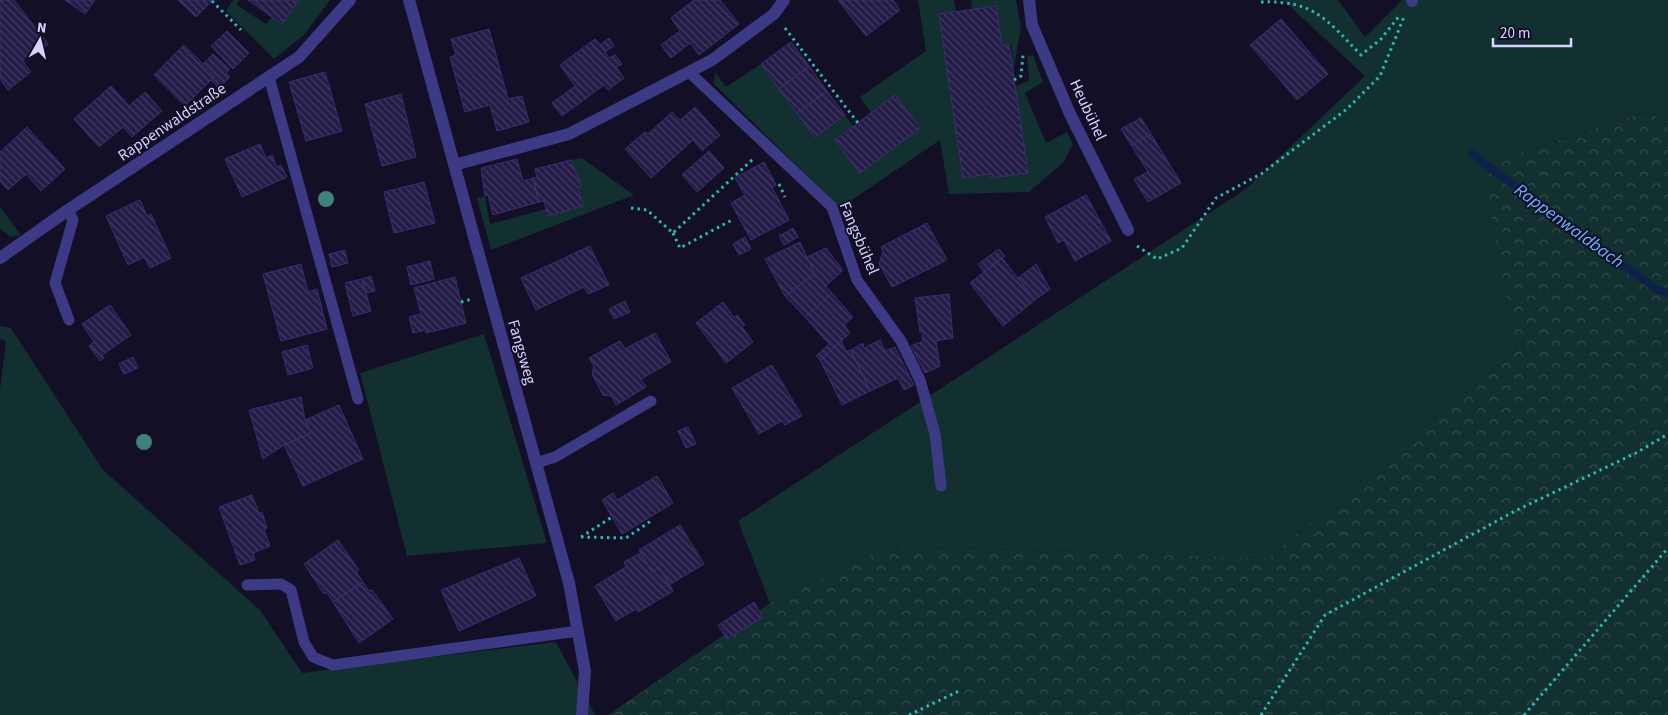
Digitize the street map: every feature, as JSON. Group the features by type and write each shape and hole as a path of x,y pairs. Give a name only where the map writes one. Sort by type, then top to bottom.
{"street":[{"name":"Rappenwaldstraße","path":"0,258 68,210 299,57 350,0"},
{"name":"Fangsweg","path":"409,0 569,583 585,671 582,715"},
{"path":"454,165 569,134 712,60 774,14 784,0"},
{"name":"Heubühel","path":"1028,0 1032,25 1070,114 1128,230"}],"lane":[{"name":"Fangsbühel","path":"689,72 832,207 857,280 901,341 920,380 935,434 941,486"},
{"path":"269,77 358,399"},
{"path":"68,210 73,220 55,283 69,320"},
{"path":"536,463 555,457 652,401"},
{"path":"247,585 281,584 291,590 304,642 314,657 333,665 578,632"}],"path":[{"path":"1128,230 1138,248 1157,259 1182,248 1216,198 1261,174 1347,109 1380,76 1412,0"},
{"path":"1261,2 1276,1 1313,9 1327,18 1361,55 1381,39 1412,0"},
{"path":"212,1 241,30"},
{"path":"774,14 858,123"},
{"path":"673,233 755,157"},
{"path":"631,208 647,210 673,233 680,248 732,220"},
{"path":"1261,715 1325,615 1515,511 1636,452 1668,434"},
{"path":"560,550 612,517"},
{"path":"581,537 626,538 651,521"},
{"path":"1524,715 1668,548"},
{"path":"910,715 961,690"}],"green space":[{"path":"233,0 239,0 237,5 266,24 272,17 282,24 299,0 330,0 304,35 274,59 226,11"},
{"path":"918,0 954,0 956,12 939,14 963,177 989,174 990,178 1028,173 1015,86 1029,81 1027,56 1033,55 1043,82 1025,93 1046,143 1067,132 1073,144 1063,163 1029,192 949,194 940,140 840,208 714,84 715,72 726,87 761,64 815,137 845,115 853,126 835,140 860,173 871,113 860,97 926,51"},
{"path":"971,0 1016,0 1021,26 1013,73 1011,44 1002,46 996,6 972,10"},
{"path":"1283,0 1338,0 1365,37 1402,0 1668,0 1668,127 1648,111 1483,165 1516,351 1268,558 893,546 770,603 738,521 1246,189 1365,76"},
{"path":"1649,111 1668,127 1668,715 608,715 770,603 892,546 1268,558 1516,351 1482,165"},
{"path":"582,158 634,195 491,250 477,198 485,196 490,224 546,209 548,216 583,206 571,160"},
{"path":"0,207 21,235 10,237 0,228"},
{"path":"0,326 11,328 103,470 260,610 302,673 556,642 595,715 0,715 0,390 6,341 0,339"},
{"path":"484,334 547,543 407,556 360,373"}],"building":[{"path":"0,0 14,0 48,44 24,63 31,72 8,90 0,79"},
{"path":"65,0 95,0 85,14"},
{"path":"178,0 213,0 196,17"},
{"path":"248,0 299,0 282,24"},
{"path":"694,0 720,0 739,24 699,55 690,43 671,58 661,45 680,31 671,18"},
{"path":"838,0 893,0 900,10 866,36"},
{"path":"996,6 1002,46 1009,44 1028,173 990,178 989,174 963,178 939,14"},
{"path":"1281,19 1328,74 1297,100 1250,45"},
{"path":"489,29 508,99 522,96 529,122 497,131 490,105 465,112 450,57 456,55 451,39"},
{"path":"227,31 249,53 233,69 211,46"},
{"path":"609,38 614,46 605,52 609,58 615,55 622,64 616,67 624,78 608,90 604,85 562,116 552,103 575,86 560,65 595,39 600,45"},
{"path":"791,42 809,66 779,89 761,64"},
{"path":"184,45 215,76 185,106 154,75"},
{"path":"213,54 230,69 226,73 230,77 219,88 211,80 215,76 203,64"},
{"path":"809,66 827,91 797,113 779,89"},
{"path":"325,72 342,131 306,141 289,82"},
{"path":"111,86 129,106 145,92 162,111 132,137 123,127 99,147 74,119"},
{"path":"827,91 845,115 815,137 797,113"},
{"path":"401,94 416,157 382,166 365,104"},
{"path":"895,95 920,128 860,173 835,140"},
{"path":"695,107 720,135 702,151 693,140 651,178 625,149 645,132 648,134 672,112 680,120"},
{"path":"1141,118 1151,134 1131,145 1121,129"},
{"path":"27,127 65,169 41,191 26,174 8,190 0,181 0,152"},
{"path":"1151,134 1181,183 1148,202 1134,179 1148,172 1131,145"},
{"path":"260,144 266,158 272,155 277,167 281,165 287,177 242,197 225,159"},
{"path":"709,151 724,168 697,192 682,175"},
{"path":"517,159 523,181 533,178 539,202 493,215 488,195 485,196 481,168"},
{"path":"571,160 581,186 578,187 583,206 548,216 544,201 539,202 533,178 537,177 535,169"},
{"path":"764,162 776,185 772,187 789,220 751,240 731,203 745,195 735,178"},
{"path":"424,182 435,223 394,233 384,192"},
{"path":"1086,195 1111,241 1075,261 1064,240 1058,243 1045,217"},
{"path":"140,200 147,216 151,214 171,258 150,268 144,257 128,265 106,216"},
{"path":"927,223 947,260 892,287 879,264 883,251 881,247"},
{"path":"793,228 798,237 784,245 779,236"},
{"path":"745,237 751,249 739,255 733,244"},
{"path":"800,242 815,274 785,296 765,259"},
{"path":"590,246 609,285 588,294 584,287 536,310 521,278"},
{"path":"826,248 843,270 826,286 815,274 807,257"},
{"path":"999,249 1005,256 984,272 978,264"},
{"path":"345,250 348,263 332,267 329,254"},
{"path":"1002,258 1035,300 1003,326 970,283"},
{"path":"430,261 434,279 411,285 407,267"},
{"path":"301,264 308,292 317,289 327,329 281,341 263,274"},
{"path":"1036,264 1050,289 1035,300 1018,278"},
{"path":"815,274 832,293 805,317 785,296"},
{"path":"371,276 375,291 366,293 362,279"},
{"path":"455,277 466,323 426,333 425,330 413,333 409,317 421,314 414,288"},
{"path":"362,279 371,311 353,316 345,283"},
{"path":"832,293 853,317 844,325 850,333 820,360 816,356 829,344 805,317"},
{"path":"949,294 953,338 936,341 940,366 925,373 911,346 923,341 915,298"},
{"path":"625,301 630,312 614,319 609,309"},
{"path":"723,302 734,317 737,315 745,325 742,327 753,342 726,363 696,323"},
{"path":"110,305 131,335 102,355 104,358 100,361 89,346 94,342 82,324"},
{"path":"655,333 671,362 641,379 646,387 616,405 611,396 603,395 592,374 594,366 589,358 620,341 625,349"},
{"path":"880,340 885,351 895,347 914,385 904,390 898,378 870,391 851,350 863,343 864,348"},
{"path":"841,341 846,351 851,350 870,391 842,405 820,360"},
{"path":"307,345 313,368 288,375 282,352"},
{"path":"133,357 138,368 124,374 119,364"},
{"path":"772,365 802,416 785,425 782,421 759,434 732,388"},
{"path":"301,397 305,420 311,433 284,445 263,459 249,410"},
{"path":"339,405 363,459 303,486 284,445 311,433 305,420"},
{"path":"688,427 696,444 686,448 678,431"},
{"path":"657,476 673,503 622,534 602,500 613,493 617,500"},
{"path":"252,495 259,513 262,512 267,528 264,529 270,546 253,553 255,560 240,565 219,507"},
{"path":"680,525 704,564 669,585 659,567 652,572 639,550"},
{"path":"338,540 359,570 356,572 363,582 333,602 326,592 324,594 304,564"},
{"path":"640,553 652,572 659,567 673,591 638,612 636,609 616,621 595,586 626,567 624,562"},
{"path":"519,558 536,596 459,631 441,590"},
{"path":"363,582 369,591 372,590 393,619 359,643 333,602"},
{"path":"754,602 763,617 727,639 718,625"}],"waterway":[{"name":"Rappenwaldbach","path":"1472,154 1580,235 1658,290 1668,293"}]}
